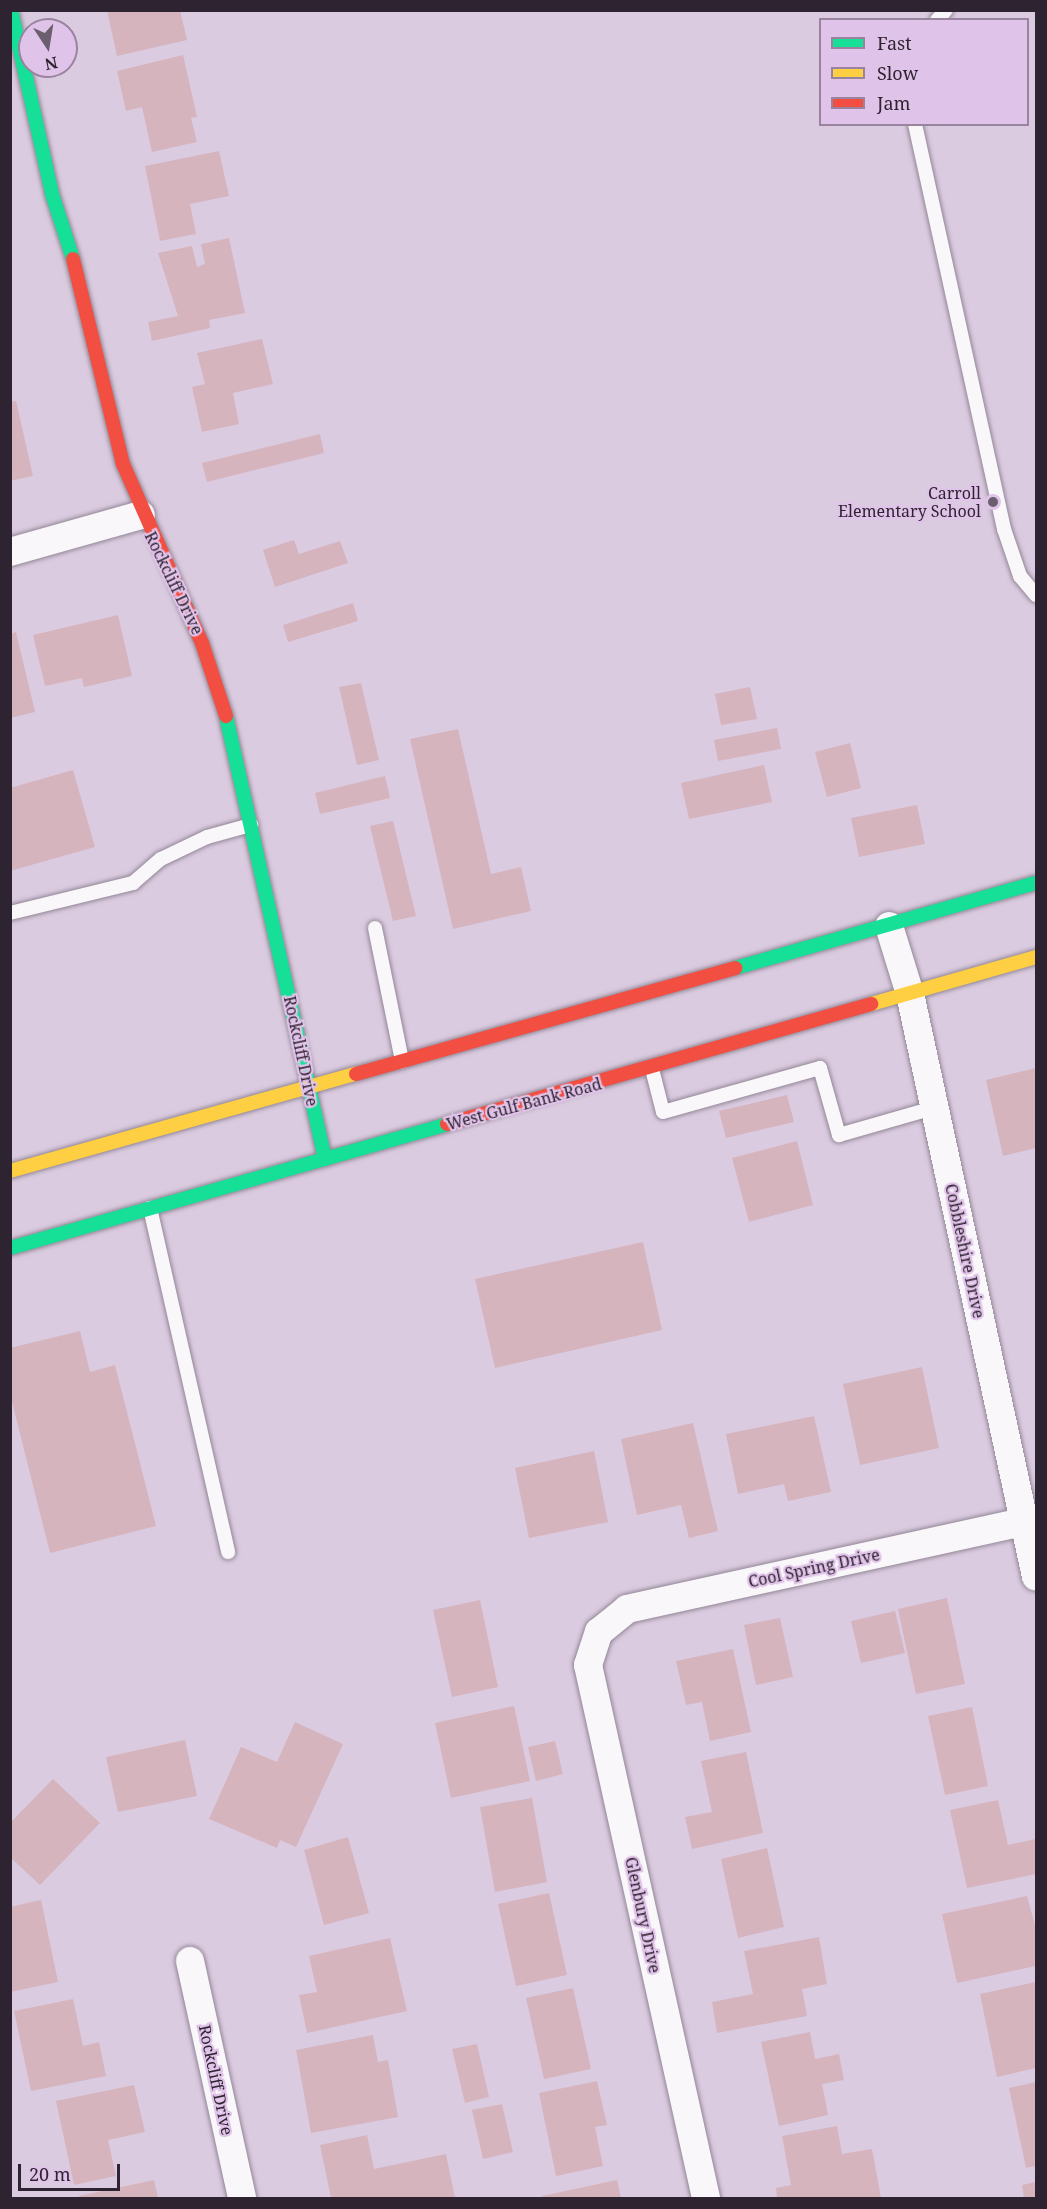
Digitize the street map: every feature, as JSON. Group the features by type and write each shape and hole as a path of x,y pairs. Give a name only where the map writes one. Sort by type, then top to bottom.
{"main road":[{"name":"Rockcliff Drive","path":"11,10 52,194 141,515 216,680 251,825 325,1159"},
{"path":"10,1171 309,1092 402,1061 1036,883"},
{"name":"West Gulf Bank Road","path":"10,1248 149,1206 652,1069 1036,957"}],"street":[{"path":"10,552 141,515"},
{"name":"Cobbleshire Drive","path":"889,926 910,994 933,1108 1030,1521 1036,1577"},
{"name":"Cool Spring Drive","path":"599,1632 627,1609 1030,1521"},
{"name":"Glenbury Drive","path":"599,1632 588,1665 706,2199"},
{"name":"Rockcliff Drive","path":"190,1961 242,2199"}],"lane":[{"path":"915,126 1004,529 1020,576 1036,595"},
{"path":"10,913 133,882 188,846 251,825"},
{"path":"375,928 402,1061"},
{"path":"652,1069 663,1112 820,1068 840,1135 933,1108"},
{"path":"149,1206 228,1552"}],"building":[{"path":"107,10 180,10 187,40 117,56"},
{"path":"183,55 197,117 191,118 197,142 152,152 142,107 126,111 117,71"},
{"path":"219,151 229,196 190,204 196,234 160,241 145,166"},
{"path":"229,238 245,313 209,320 210,328 152,341 148,322 178,316 158,253 192,246 197,267 205,264 201,244"},
{"path":"262,339 273,384 233,393 239,424 202,432 192,387 205,384 197,353"},
{"path":"16,401 33,476 10,481 10,402"},
{"path":"320,434 324,453 207,482 202,463"},
{"path":"294,540 299,554 340,541 348,563 275,587 263,550"},
{"path":"353,603 358,621 288,642 283,625"},
{"path":"118,615 132,676 84,687 82,678 45,686 33,635"},
{"path":"16,632 35,712 10,718 10,634"},
{"path":"361,683 379,760 357,765 339,687"},
{"path":"750,687 757,719 721,725 715,694"},
{"path":"777,728 781,749 718,761 714,740"},
{"path":"458,729 491,874 521,867 531,911 453,929 410,739"},
{"path":"850,743 861,788 827,797 815,752"},
{"path":"764,765 772,802 689,819 681,783"},
{"path":"73,770 95,847 10,871 10,788"},
{"path":"385,776 390,798 320,814 315,793"},
{"path":"917,805 925,844 859,857 851,818"},
{"path":"393,821 416,916 393,921 370,826"},
{"path":"1036,1068 1036,1148 1003,1156 986,1080"},
{"path":"787,1095 794,1122 726,1138 719,1111"},
{"path":"797,1141 813,1205 749,1222 732,1158"},
{"path":"643,1242 662,1330 495,1368 475,1279"},
{"path":"80,1331 90,1372 115,1365 156,1526 50,1553 10,1394 10,1348"},
{"path":"922,1367 939,1448 860,1465 843,1384"},
{"path":"814,1416 831,1492 788,1501 784,1484 738,1494 726,1434"},
{"path":"693,1423 718,1531 689,1538 681,1505 637,1515 621,1439"},
{"path":"594,1451 608,1522 529,1538 515,1468"},
{"path":"947,1598 965,1684 916,1694 898,1609"},
{"path":"480,1600 498,1687 452,1697 433,1610"},
{"path":"895,1611 905,1653 861,1663 851,1621"},
{"path":"780,1618 793,1677 756,1685 744,1625"},
{"path":"733,1649 751,1732 710,1741 702,1702 686,1705 676,1661"},
{"path":"514,1706 530,1781 451,1798 435,1723"},
{"path":"972,1707 988,1786 945,1795 928,1716"},
{"path":"295,1722 343,1744 296,1847 280,1840 277,1848 209,1819 241,1747 277,1762"},
{"path":"185,1740 197,1796 118,1812 106,1757"},
{"path":"555,1741 563,1774 536,1781 528,1747"},
{"path":"746,1752 763,1833 692,1849 685,1817 712,1812 701,1761"},
{"path":"53,1779 100,1823 40,1885 10,1857 10,1823"},
{"path":"532,1798 547,1882 495,1892 480,1807"},
{"path":"998,1800 1008,1845 1036,1839 1036,1874 967,1888 950,1810"},
{"path":"348,1837 369,1913 324,1925 304,1850"},
{"path":"767,1848 784,1927 738,1938 721,1859"},
{"path":"549,1893 567,1975 516,1986 498,1904"},
{"path":"1027,1896 1036,1929 1036,1966 957,1983 942,1914"},
{"path":"41,1900 58,1982 10,1992 10,1907"},
{"path":"819,1937 827,1984 802,1989 807,2016 717,2033 712,2002 753,1994 744,1951"},
{"path":"390,1938 407,2011 307,2033 299,1995 317,1992 309,1956"},
{"path":"1036,1982 1036,2068 997,2077 980,1994"},
{"path":"573,1988 591,2069 544,2079 526,1998"},
{"path":"73,1999 83,2046 99,2042 106,2076 31,2091 14,2011"},
{"path":"810,2032 815,2059 839,2054 844,2080 822,2084 828,2115 779,2126 761,2042"},
{"path":"373,2035 378,2062 388,2060 398,2117 311,2133 296,2050"},
{"path":"477,2044 489,2097 465,2103 452,2049"},
{"path":"597,2081 607,2125 595,2127 603,2166 556,2176 539,2093"},
{"path":"1036,2082 1036,2166 1026,2168 1009,2088"},
{"path":"134,2085 145,2132 108,2140 116,2176 74,2185 56,2101"},
{"path":"502,2104 513,2152 483,2159 472,2110"},
{"path":"837,2126 842,2154 872,2149 881,2198 777,2198 776,2188 791,2185 782,2136"},
{"path":"367,2135 374,2169 446,2154 455,2198 331,2198 320,2145"},
{"path":"154,2180 158,2198 80,2198 79,2196"},
{"path":"617,2180 621,2198 542,2198 542,2196"},
{"path":"1036,2182 1036,2198 1024,2198 1022,2185"}],"traffic: fast":[{"path":"11,10 52,194 73,259"},
{"path":"226,716 325,1159"},
{"path":"735,968 1036,883"},
{"path":"10,1248 447,1124"}],"traffic: slow":[{"path":"871,1004 1036,957"},
{"path":"10,1171 356,1074"}],"traffic: jam":[{"path":"73,259 123,464 202,643 226,716"},
{"path":"356,1074 735,968"},
{"path":"447,1124 871,1004"}],"place":[{"name":"Carroll Elementary School","path":"993,502"}]}
